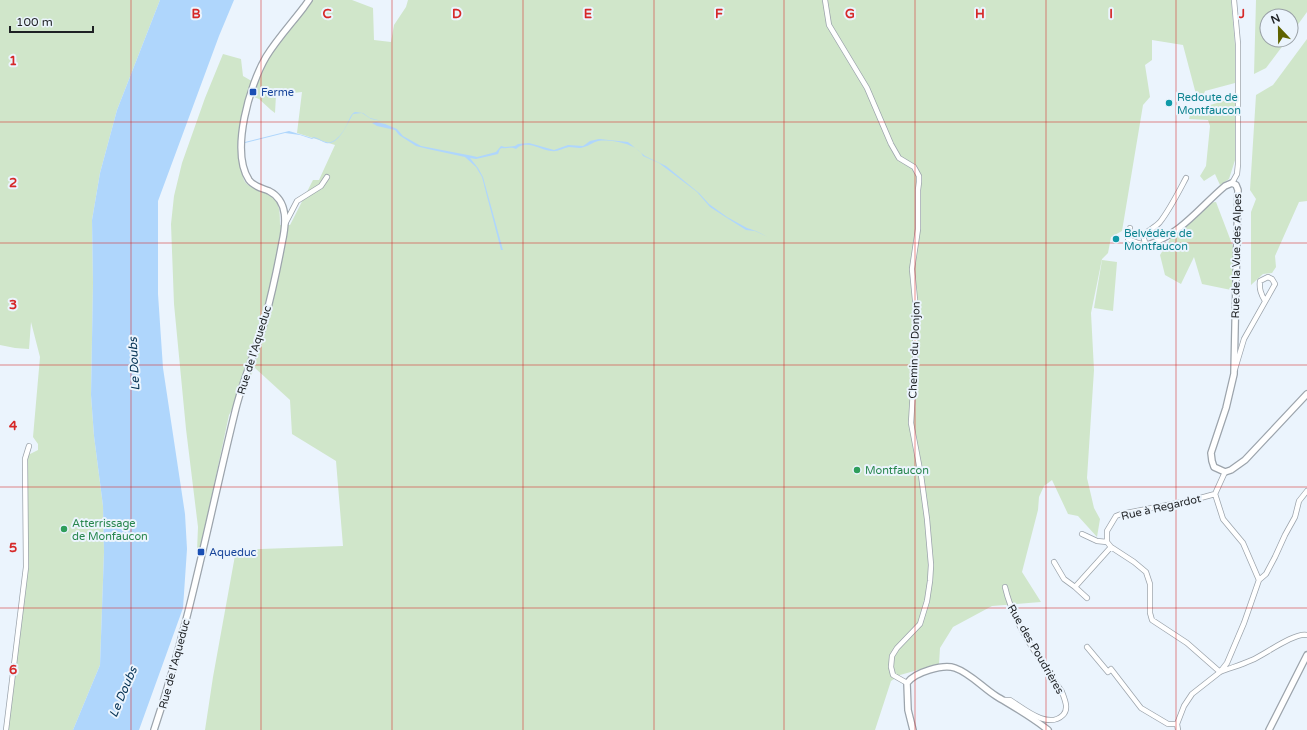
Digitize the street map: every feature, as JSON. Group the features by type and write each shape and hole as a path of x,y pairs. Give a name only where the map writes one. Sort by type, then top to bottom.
{"street":[{"name":"Rue de l'Aqueduc","path":"154,730 168,688 200,566 236,409 265,320 285,225 284,205 279,198 271,192 254,186 245,172 242,155 244,116 260,69 267,56 309,0"},
{"name":"Chemin du Donjon","path":"825,0 829,25 867,88 891,144 899,158 914,167 919,176 918,229 912,269 916,310 911,423 921,475 931,565 928,601 920,624 897,648 892,656 891,667 893,675 907,682"},
{"path":"1232,183 1236,174 1238,156 1238,44 1234,0"},
{"path":"285,225 298,201 321,186 327,177"},
{"path":"1148,245 1144,242 1143,236 1145,233 1156,227 1164,217 1186,178"},
{"name":"Rue de la Vue des Alpes","path":"1148,245 1161,241 1184,226 1225,186 1232,183 1236,185 1238,190 1234,374"},
{"path":"1130,228 1128,239 1148,245"},
{"name":"Rue de la Vue des Alpes","path":"1225,472 1214,467 1210,453 1226,408 1244,339 1275,284 1272,279 1268,277 1260,280 1260,292 1265,301"},
{"path":"1259,580 1242,543 1223,519 1215,494 1225,472 1231,470 1245,460 1307,394"},
{"path":"6,730 26,568 25,460 29,446"},
{"path":"1178,730 1176,724 1184,706 1192,694 1220,672 1227,663 1244,623 1259,580 1266,574 1295,517 1299,501 1307,491"},
{"name":"Rue à Regardot","path":"1107,542 1107,531 1116,516 1215,494"},
{"path":"1082,534 1098,541 1107,542 1111,547 1146,572 1150,584 1150,613 1152,620 1187,643 1220,672"},
{"path":"1075,587 1111,547"},
{"path":"1054,562 1064,578 1087,598"},
{"name":"Rue des Poudrières","path":"1004,700 1010,700 1043,720 1050,721 1063,715 1066,708 1066,702 1062,692 1017,621 1009,604 1005,587"},
{"path":"1220,672 1254,660 1292,638 1302,634 1307,635"},
{"path":"1087,647 1108,672 1111,669 1141,708 1168,724 1176,724"},
{"path":"1269,730 1304,666 1307,655"},
{"path":"913,730 908,710 907,682 909,679 920,673 942,667 955,668 1048,730"}],"green space":[{"path":"0,0 160,0 117,110 100,173 92,220 93,283 91,395 94,436 103,506 104,552 100,665 73,730 6,730 26,567 25,459 28,455 38,450 38,444 33,437 40,357 31,322 29,349 0,345"},
{"path":"309,0 352,0 373,8 374,40 391,42 394,25 406,7 408,0 1231,0 1235,45 1235,83 1205,91 1203,96 1197,98 1183,45 1152,40 1152,60 1145,65 1150,97 1143,105 1122,231 1111,237 1108,253 1102,259 1091,313 1094,370 1087,478 1094,508 1100,519 1097,537 1078,516 1068,514 1052,480 1044,486 1039,497 1038,510 1022,572 1041,602 992,606 953,627 940,648 939,664 900,675 891,681 875,730 205,730 236,550 343,546 336,461 292,434 290,400 255,368 229,415 200,551 197,551 198,527 186,429 174,304 171,224 174,196 182,163 205,98 223,54 241,59 243,76 255,83 260,69","holes":["302,92 297,133 335,145 319,180 313,180 290,225 280,225 279,207 274,199 249,186 243,178 239,141 241,123 249,95 259,99 275,113 276,95"]},
{"path":"1256,0 1307,0 1307,12 1299,23 1299,8 1259,8 1259,48 1281,48 1266,68 1254,74"},
{"path":"1307,39 1307,201 1299,202 1275,256 1276,267 1272,273 1263,274 1251,285 1251,212 1256,199 1250,190 1256,95 1273,85"},
{"path":"1236,97 1236,157 1229,179 1220,185 1215,174 1204,181 1200,176 1206,166 1210,126 1208,120 1189,119 1191,111"},
{"path":"1216,202 1237,257 1236,291 1202,284 1194,257 1181,284 1165,275 1160,255 1174,233 1207,203"},
{"path":"1102,260 1117,262 1113,311 1094,308"}],"water":[{"name":"Le Doubs","path":"160,0 234,0 219,36 158,201 158,294 163,368 185,514 187,549 183,608 139,730 73,730 100,665 104,552 103,506 94,436 91,395 93,283 92,220 100,173 117,110"},
{"path":"355,112 363,113 370,118 382,121 371,119 362,113 353,114"},
{"path":"376,122 397,129 403,136 421,146 477,157 496,152 501,146 515,146 518,144 529,143 554,150 568,145 583,146 590,141 599,139 628,142 636,148 624,143 610,141 596,142 582,148 569,147 554,151 524,145 516,149 502,148 498,154 476,159 470,158 483,177 503,250 501,250 482,177 476,167 465,157 416,146 399,135 395,130 377,126 372,123"},
{"path":"289,131 312,138 314,137 324,142 333,141 344,131 335,141 331,143 326,143 314,138 312,139 300,135 285,133 245,143"},
{"path":"640,152 666,166 699,193 709,204 727,217 768,237 755,231 746,230 710,207 697,192 659,163 643,156"}],"place":[{"name":"Ferme","path":"253,92"},
{"name":"Redoute de Montfaucon","path":"1169,103"},
{"name":"Belvédère de Montfaucon","path":"1116,239"},
{"name":"Montfaucon","path":"857,470"},
{"name":"Atterrissage de Monfaucon","path":"64,529"},
{"name":"Aqueduc","path":"201,552"}]}
